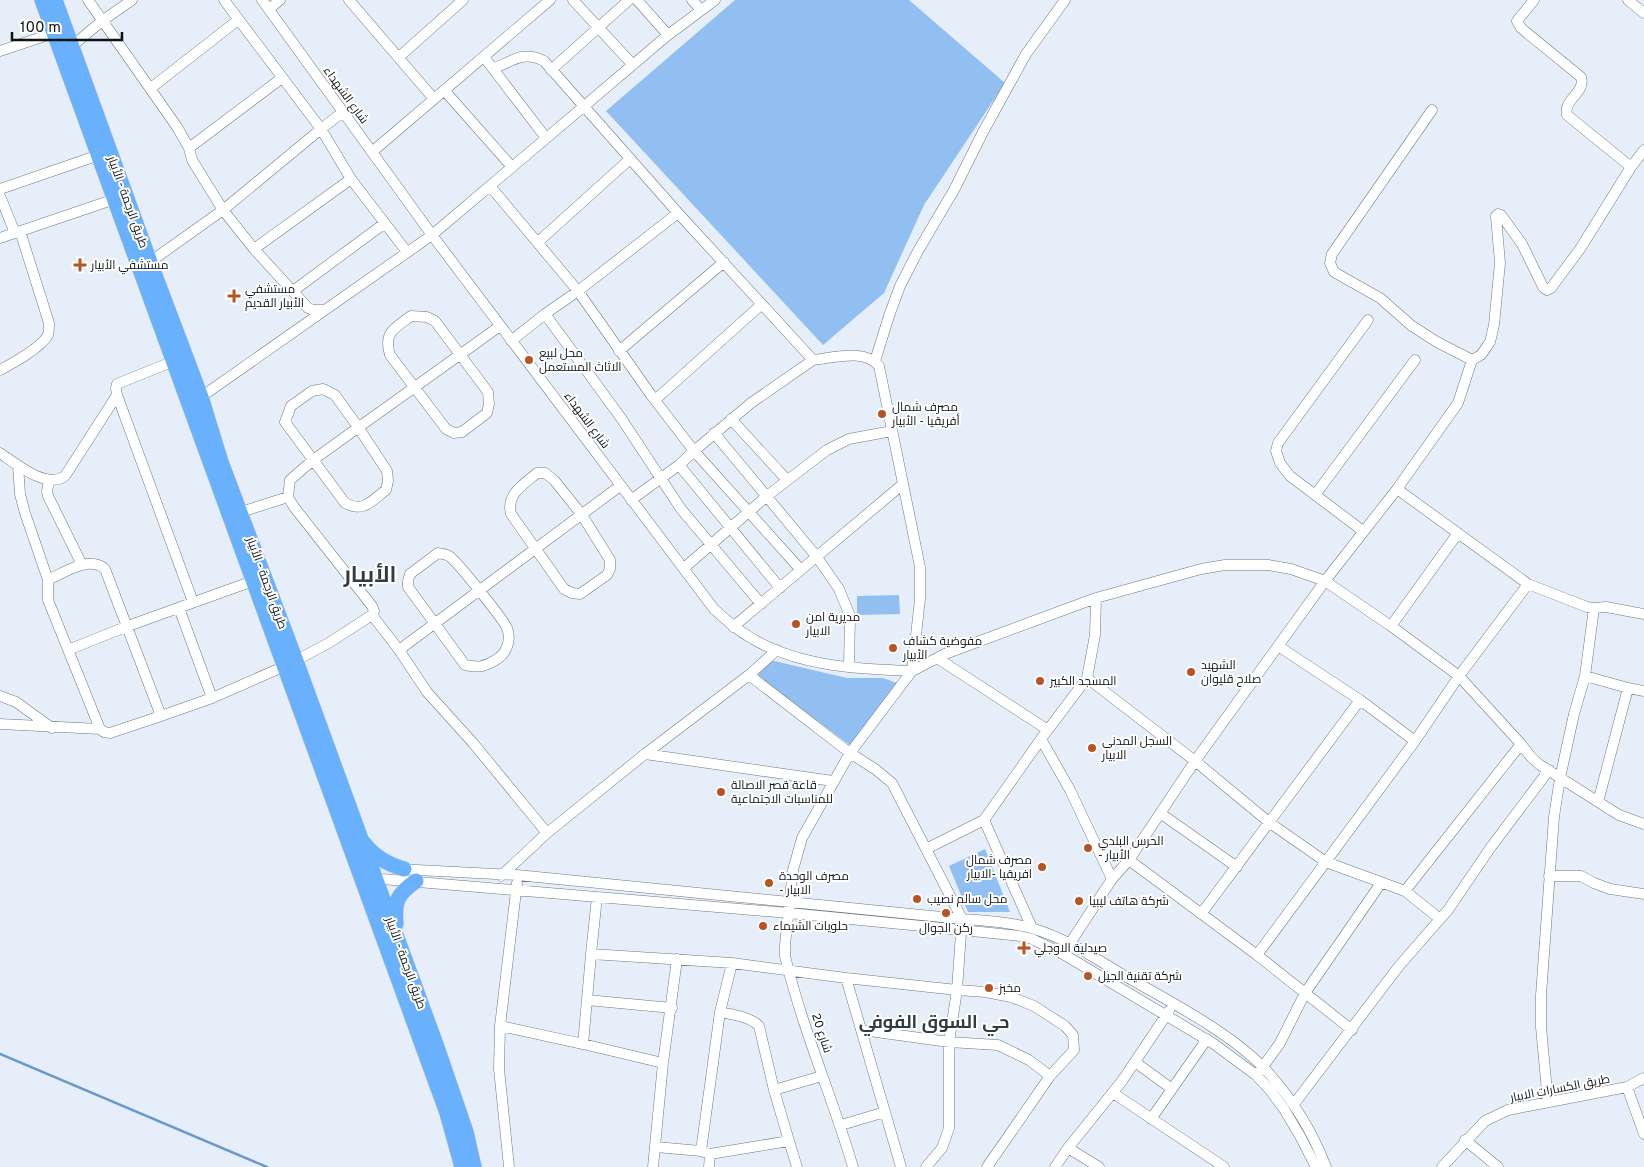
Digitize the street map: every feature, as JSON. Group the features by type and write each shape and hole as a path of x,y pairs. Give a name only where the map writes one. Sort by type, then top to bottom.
{"highway":[{"name":"طريق الرجمة - الأبيار","path":"42,0 60,31 72,46 145,266 180,359 254,581 291,664 360,836 366,871 397,938 462,1123 474,1167"},
{"name":"طريق الرجمة - الأبيار","path":"54,0 60,31 99,155 115,199 145,266"},
{"name":"طريق الرجمة - الأبيار","path":"180,359 201,397 291,664 366,871 447,1113 462,1167"},
{"path":"360,836 373,854 382,861 404,869"},
{"path":"397,938 396,904 402,892 416,881"}],"street":[{"path":"88,0 151,88 189,148 192,160 223,210 308,308 325,310"},
{"path":"72,46 102,21 132,0"},
{"path":"224,0 321,129 352,178 407,252"},
{"name":"شارع الشهداء","path":"262,0 432,235 714,609 733,627 754,640 797,658 868,670 912,671"},
{"path":"269,9 280,0"},
{"path":"399,57 463,0"},
{"path":"372,152 550,0"},
{"path":"573,0 633,65"},
{"path":"551,70 629,0"},
{"path":"637,0 668,35"},
{"path":"692,0 701,10"},
{"path":"201,397 432,235 668,35 715,0"},
{"path":"875,361 891,308 918,251 954,190 982,132 1026,54 1065,0"},
{"path":"1534,0 1518,21 1518,24 1581,77 1582,80 1582,86 1568,104 1566,109 1567,115 1631,167"},
{"path":"1628,0 1644,12"},
{"path":"352,1 434,99"},
{"path":"151,88 238,20"},
{"path":"0,52 60,31"},
{"path":"493,69 523,55 535,56 544,61 678,213 813,360"},
{"path":"484,57 546,138"},
{"path":"189,148 282,78"},
{"path":"444,90 512,167"},
{"path":"1432,110 1332,254 1330,263 1334,272 1380,298 1412,326 1472,360"},
{"path":"145,266 223,210 343,112"},
{"path":"1063,954 1112,879 1129,860 1195,761 1325,581 1397,490 1458,403 1472,360 1481,355 1490,342 1494,325 1500,264 1496,216 1498,214 1503,217 1522,244 1543,287 1547,290 1551,288 1580,248 1631,167 1644,150"},
{"path":"0,189 99,155"},
{"path":"538,242 630,159"},
{"path":"254,248 352,178"},
{"path":"490,186 578,291 619,351 694,450 801,570"},
{"path":"0,196 17,232 48,323 49,331 44,340 36,347 0,370"},
{"path":"0,238 115,199"},
{"path":"511,341 678,213"},
{"path":"293,291 385,223"},
{"path":"619,351 724,262"},
{"path":"655,400 762,304"},
{"path":"545,314 621,418 660,480 681,509 761,604"},
{"path":"411,316 427,317 435,321 488,392 489,404 487,413 462,432 454,432 446,428 414,388 390,355 388,341 393,328 411,316"},
{"path":"1363,531 1290,476 1280,463 1276,451 1278,443 1368,320"},
{"path":"0,724 100,729 110,733 212,698 291,664 372,615 374,611 372,606 294,507 288,497 290,480 313,460 358,427 500,326"},
{"path":"631,500 679,465 694,450 751,403 813,360 856,355 875,361 879,366 920,567 920,599 912,671"},
{"path":"180,359 116,386 117,394 193,602"},
{"path":"1315,495 1415,360"},
{"path":"323,389 334,395 387,471 388,481 386,490 361,507 353,507 345,503 313,460 286,422 291,406 312,390 323,389"},
{"path":"0,453 29,472 49,481 59,480 65,476 117,394"},
{"path":"731,419 787,480"},
{"path":"684,568 767,496 827,450 849,439 892,431"},
{"path":"714,433 817,556 838,589 850,616 850,667"},
{"path":"18,465 20,494 48,580 48,600 100,729"},
{"path":"679,465 780,588"},
{"path":"537,473 545,473 550,476 582,515 610,560 610,569 607,575 580,594 572,593 564,589 536,549 511,514 509,508 514,492 537,473"},
{"path":"49,481 48,496 82,565"},
{"path":"733,627 903,484"},
{"path":"400,650 620,486"},
{"path":"1397,490 1528,584 1587,607 1644,614"},
{"path":"241,512 288,497"},
{"path":"1391,626 1458,533"},
{"path":"438,553 450,556 507,627 505,653 482,668 465,665 436,623 408,586 410,574 438,553"},
{"path":"48,580 82,565 95,564 105,569 161,716"},
{"path":"912,671 937,658 1096,598 1201,569 1225,565 1268,565 1291,569 1325,581 1391,626 1459,676 1531,757 1560,778 1619,815 1644,824"},
{"path":"68,650 128,626 254,581"},
{"path":"1257,955 1528,584"},
{"path":"926,849 984,820 1087,678 1095,635 1096,598"},
{"path":"179,608 212,698"},
{"path":"1548,1102 1541,1027 1541,995 1554,817 1560,778 1574,714 1585,676 1594,608"},
{"path":"372,615 400,650 427,692 473,743 547,833"},
{"path":"1278,646 1360,700 1415,741"},
{"path":"494,888 503,874 547,833 777,650"},
{"path":"937,658 1048,730"},
{"name":"شارع 20","path":"853,1167 841,1125 822,1076 785,956 793,870 802,838 833,781 850,754 912,671"},
{"path":"749,674 850,754 892,783 962,924 957,990 949,1042 949,1128 942,1148 926,1167"},
{"path":"1585,676 1644,691"},
{"path":"1087,678 1195,761 1270,823 1326,862 1355,871 1405,891 1440,918"},
{"path":"1598,802 1628,688"},
{"path":"0,696 16,702 52,728"},
{"path":"1201,914 1360,700"},
{"path":"1041,739 1070,790 1112,879"},
{"path":"1405,891 1521,744"},
{"path":"645,754 833,781"},
{"path":"1294,1104 1399,966 1448,910 1491,847 1549,770"},
{"path":"1160,813 1236,867"},
{"path":"984,820 1032,928"},
{"path":"1129,860 1257,955 1352,1030"},
{"path":"366,871 404,869 518,875 789,908 962,924 1032,928 1069,944 1174,1004 1220,1033 1294,1104 1316,1140 1318,1165"},
{"path":"366,871 416,881 596,897 789,908"},
{"path":"509,1167 499,1069 500,1026 518,875"},
{"path":"1549,876 1581,876 1602,886 1644,894"},
{"path":"1260,1071 1280,1043 1305,993 1381,883"},
{"path":"583,1044 596,897"},
{"path":"962,924 1040,942 1260,1071 1318,1165"},
{"path":"591,954 732,964 986,992 1011,997 1034,1006 1065,1026 1072,1035 1074,1050 1050,1076 990,1166"},
{"path":"654,1167 663,1063 672,1008 677,959"},
{"path":"709,1167 705,1152 720,1012 732,964"},
{"path":"846,978 901,1167"},
{"path":"587,1000 672,1008"},
{"path":"1054,1167 1113,1093 1174,1004"},
{"path":"720,1012 743,1017 754,1021 759,1026 774,1090 797,1167"},
{"path":"500,1026 663,1063"},
{"path":"862,1030 949,1042 998,1045 1029,1060 1050,1076"},
{"path":"1151,1118 1207,1039"},
{"path":"1135,1062 1172,1089"},
{"path":"774,1090 822,1076"},
{"name":"طريق الكسارات الابيار","path":"1442,1167 1465,1140 1485,1121 1508,1110 1627,1087 1644,1078"},
{"path":"1627,1087 1644,1134"},
{"path":"1113,1093 1224,1167"},
{"path":"841,1125 885,1112"},
{"path":"1465,1140 1498,1167"},
{"path":"656,1147 705,1152 789,1141"},
{"path":"1068,1148 1099,1167"}],"shaded area":[{"path":"735,0 909,0 1005,83 924,205 884,293 823,345 606,111"},
{"path":"899,595 900,614 857,615 857,596"},
{"path":"770,660 847,678 883,678 897,683 851,746 760,678 758,673"},
{"path":"985,849 1010,912 968,912 949,866"}],"waterway":[{"path":"0,1054 267,1167"}],"place":[{"name":"مستشفي الأبيار","path":"80,265"},
{"name":"مستشفي الأبيار القديم","path":"234,296"},
{"name":"محل لبيع الاثاث المستعمل","path":"529,360"},
{"name":"مصرف شمال أفريقيا - الأبيار","path":"882,414"},
{"name":"مديرية امن الابيار","path":"796,624"},
{"name":"مفوضية كشاف الأبيار","path":"893,648"},
{"name":"الشهيد صلاح قليوان","path":"1191,672"},
{"name":"المسجد الكبير","path":"1040,681"},
{"name":"السجل المدني الابيار","path":"1092,748"},
{"name":"قاعة قصر الاصالة للمناسبات الاجتماعية","path":"721,792"},
{"name":"الحرس البلدي - الأبيار","path":"1088,848"},
{"name":"مصرف شمال افريقيا -الابيار","path":"1042,867"},
{"name":"مصرف الوحدة - الابيار","path":"769,883"},
{"name":"محل سالم نصيب","path":"917,899"},
{"name":"شركة هاتف ليبيا","path":"1079,901"},
{"name":"ركن الجوال","path":"946,913"},
{"name":"حلويات الشيماء","path":"763,926"},
{"name":"صيدلية الاوجلي","path":"1024,948"},
{"name":"شركة تقنية الجيل","path":"1088,976"},
{"name":"مخبز","path":"989,988"}],"district":[{"name":"الأبيار","path":"370,574"},
{"name":"حي السوق الفوفي","path":"934,1022"}]}
